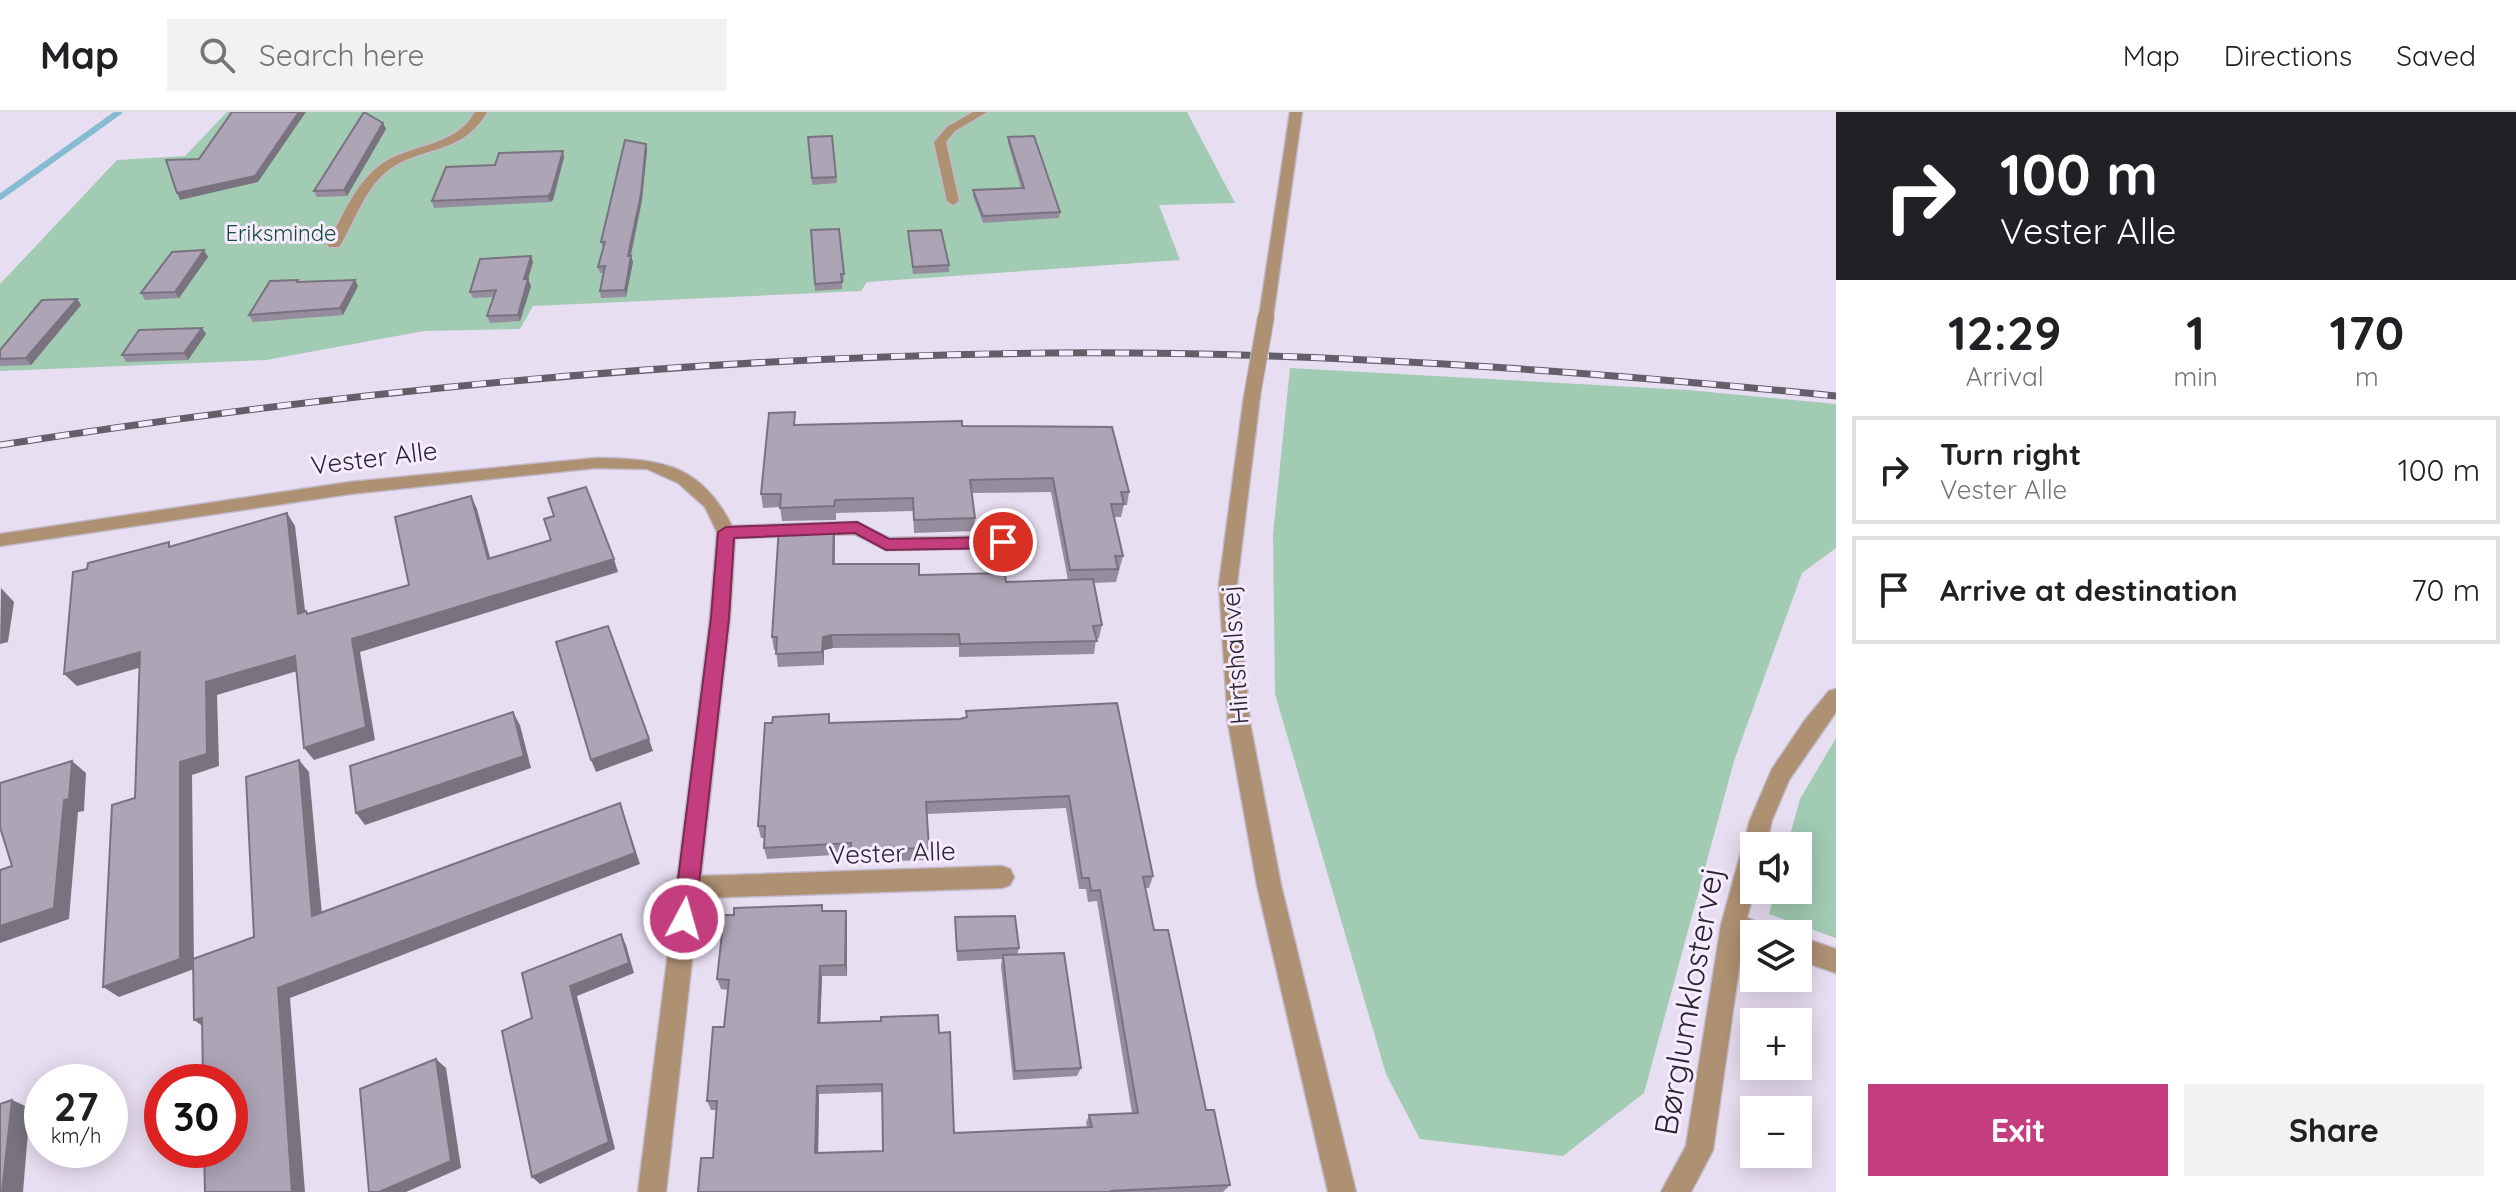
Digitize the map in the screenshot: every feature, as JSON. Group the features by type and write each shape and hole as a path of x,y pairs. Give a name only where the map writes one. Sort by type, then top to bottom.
{"street":[{"path":"334,244 378,171 397,160 459,139 477,121 481,112"},
{"path":"953,201 940,142 951,129 981,112"},
{"name":"Hirtshalsvej","path":"1296,112 1235,508 1228,584 1239,723 1269,885 1342,1192"},
{"name":"Vester Alle","path":"0,540 350,488 596,463 649,464 684,479 712,504 726,532"},
{"path":"652,1192 720,618 726,532 857,528 886,544 1003,542"},
{"name":"Børglumklostervej","path":"1675,1192 1699,1150 1733,925 1761,820 1775,787 1812,726 1836,697"},
{"name":"Vester Alle","path":"688,887 1002,877"},
{"path":"1733,925 1740,928"},
{"path":"1812,953 1836,961"}],"green space":[{"name":"Eriksminde","path":"227,112 1187,112 1235,203 1159,205 1180,260 867,282 861,291 533,306 520,329 424,331 266,360 0,371 0,284 117,160 185,156"},
{"path":"1290,368 1688,390 1836,404 1836,548 1802,573 1734,761 1644,1093 1563,1156 1420,1139 1386,1074 1275,694 1273,534"},
{"path":"1836,738 1836,938 1812,929 1812,920 1786,920 1769,914 1772,904 1812,904 1812,832 1791,832 1800,799"}],"building":[{"path":"232,112 299,112 255,176 177,193 166,160 199,159"},
{"path":"364,112 383,123 344,190 314,191"},
{"path":"832,136 836,177 812,178 808,137"},
{"path":"1034,136 1060,212 983,216 973,190 1024,188 1008,137"},
{"path":"625,140 646,144 641,194 628,256 631,256 625,290 600,291 605,266 598,267 605,242 601,242"},
{"path":"563,151 548,196 432,201 446,167 495,165 499,153"},
{"path":"839,229 844,274 841,274 842,282 815,284 811,230"},
{"path":"941,230 949,265 913,267 908,231"},
{"path":"204,250 175,292 141,293 172,252"},
{"path":"531,256 518,315 487,316 496,290 470,292 480,259"},
{"path":"355,280 340,308 249,315 270,281"},
{"path":"77,299 26,358 0,359 0,350 42,300"},
{"path":"202,328 184,353 122,355 139,330"},
{"path":"795,412 794,425 962,421 962,426 1112,427 1129,492 1121,492 1124,504 1111,504 1123,556 1115,556 1118,569 1070,570 1053,478 970,480 975,518 914,520 913,498 835,500 834,506 780,508 781,494 761,494 769,413"},
{"path":"586,487 614,559 352,639 366,727 304,748 295,656 206,682 207,754 180,762 180,959 103,987 112,805 135,798 140,652 64,674 73,572 87,569 88,563 169,542 169,547 287,513 298,614 306,611 307,614 409,585 395,517 471,496 488,559 551,540 544,519 554,516 548,498"},
{"path":"834,524 833,564 919,564 919,575 1005,573 1006,582 1093,579 1102,625 1093,626 1097,641 960,644 959,634 832,635 823,637 822,652 776,654 777,637 772,637 779,526"},
{"path":"608,626 649,739 591,760 556,642"},
{"path":"1117,703 1153,876 1143,877 1154,930 1168,930 1206,1110 1214,1110 1230,1185 1111,1192 698,1192 701,1158 713,1158 717,1101 707,1101 713,1027 724,1027 729,980 717,979 724,915 734,915 734,908 822,905 822,911 846,911 845,965 820,966 818,1023 938,1015 939,1033 950,1032 954,1133 1092,1127 1089,1115 1138,1113 1100,890 1091,891 1089,878 1082,878 1069,796 926,802 929,848 851,850 851,843 764,848 765,826 758,826 765,723 772,723 773,717 829,714 829,723 960,719 967,717 966,711","holes":["882,1084 883,1151 815,1153 817,1086"]},
{"path":"513,712 524,756 356,813 350,766"},
{"path":"299,760 312,916 620,803 635,853 278,988 292,1192 205,1192 204,1168 248,1168 248,1064 203,1064 202,1018 194,1020 193,959 254,937 246,777"},
{"path":"72,761 69,799 64,800 54,908 0,926 0,870 12,866 0,827 0,783"},
{"path":"1015,916 1019,948 957,951 955,917"},
{"path":"621,934 629,963 570,986 609,1142 532,1177 502,1031 532,1018 522,973"},
{"path":"1064,953 1081,1068 1015,1071 1003,955"},
{"path":"436,1059 451,1161 379,1192 369,1192 360,1089"},
{"path":"12,1100 2,1192 0,1192 0,1104"}],"waterway":[{"path":"0,197 119,112"}],"railway":[{"path":"0,445 261,408 524,380 655,369 919,356 1149,353 1346,359 1542,370 1836,396"}],"route":[{"path":"684,919 720,618 726,532 857,528 886,544 1003,542"}]}
